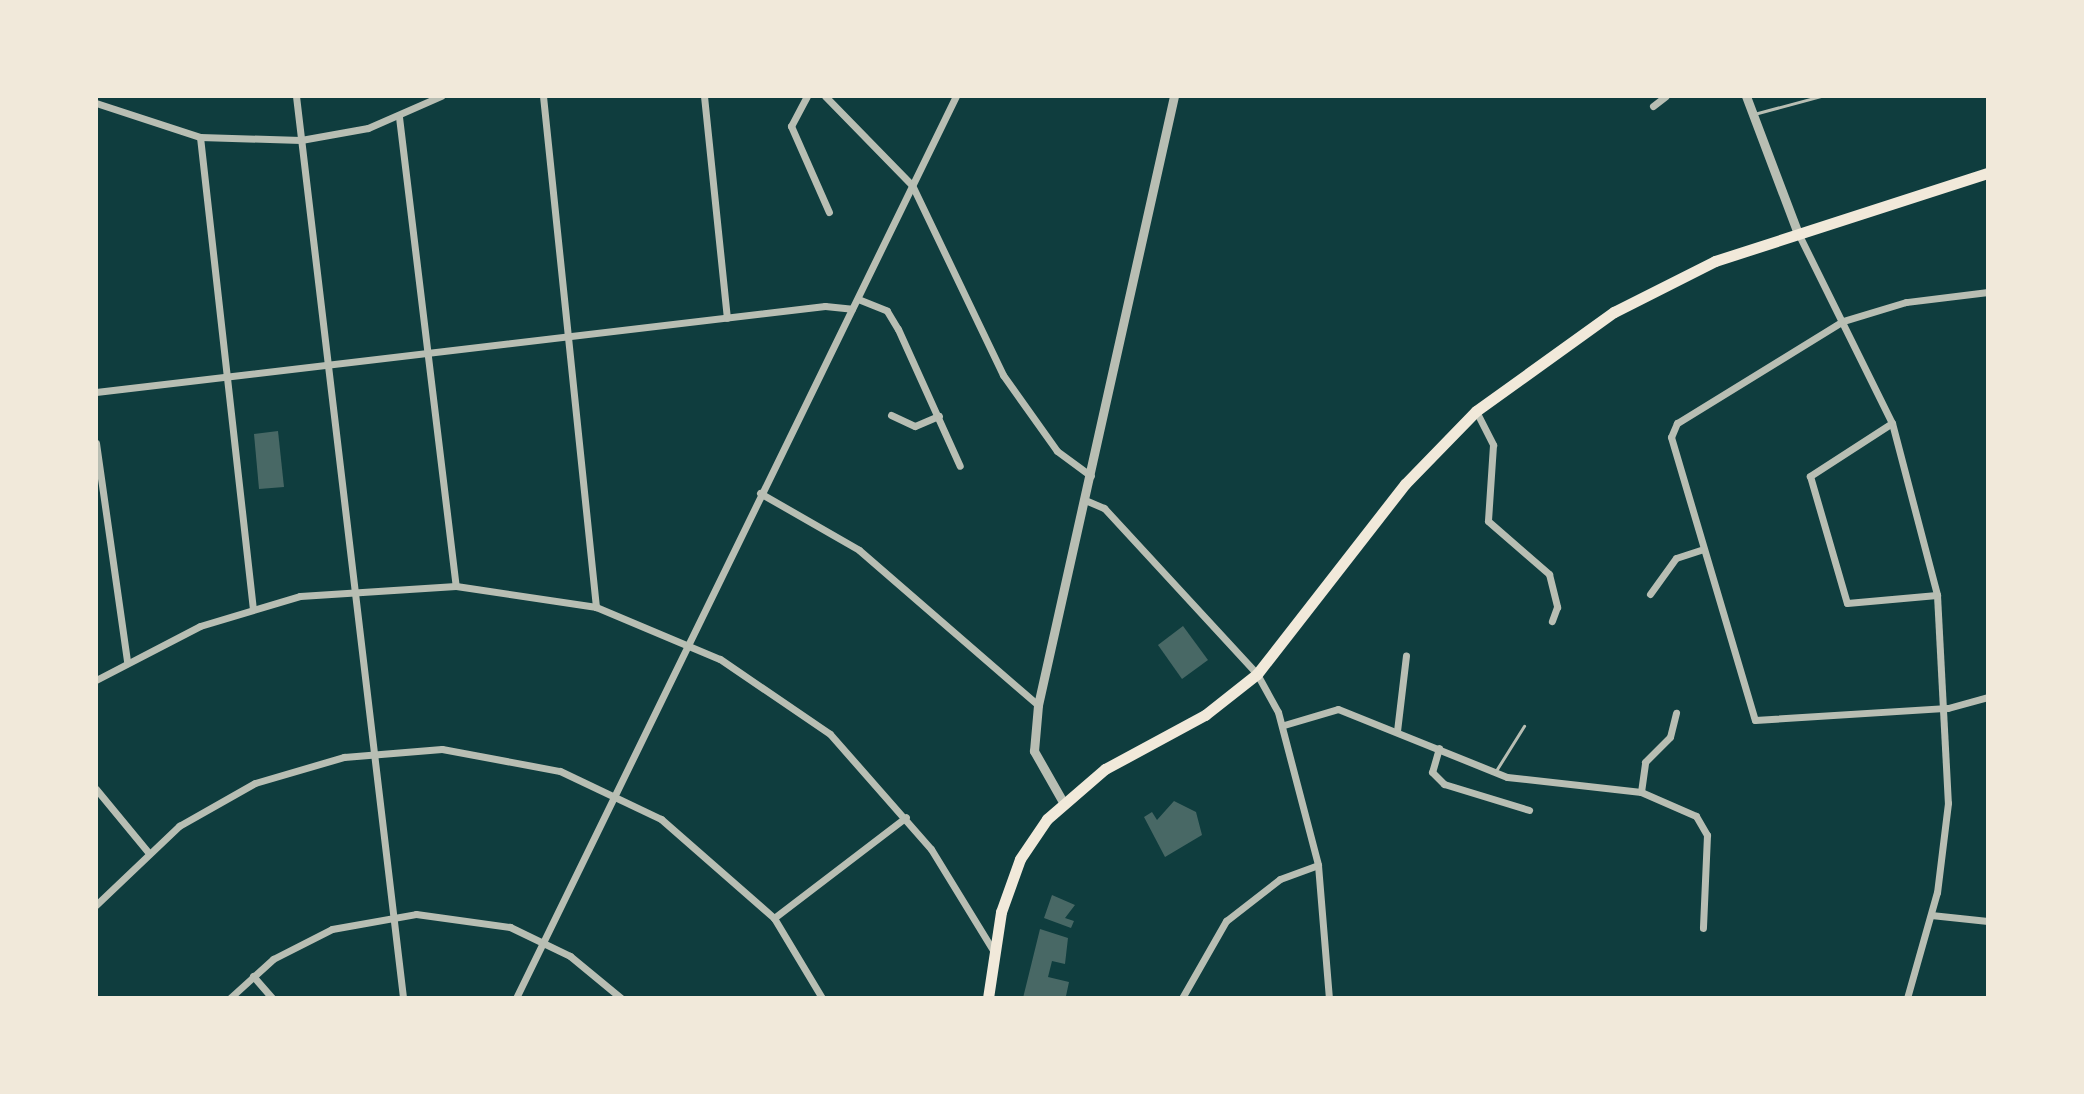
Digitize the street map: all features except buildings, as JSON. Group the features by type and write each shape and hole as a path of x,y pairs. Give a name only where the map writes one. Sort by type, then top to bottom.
{"main road":[{"path":"988,998 993,950 1020,859 1063,802 1105,769 1205,715 1257,674 1405,484 1476,411 1614,312 1715,261 1797,231 1988,173"}],"street":[{"path":"296,96 403,998"},
{"path":"96,103 200,137 301,140 399,117 441,96"},
{"path":"543,96 596,607"},
{"path":"704,96 727,318"},
{"path":"807,96 791,126 829,212"},
{"path":"826,96 912,185 1003,375 1057,451 1091,476"},
{"path":"516,998 619,795 685,641 858,299 956,96"},
{"path":"1063,802 1034,751 1038,705 1174,96"},
{"path":"1653,106 1666,96"},
{"path":"1746,96 1797,231 1892,423 1937,595 1948,708 1948,769 1931,915 1907,998"},
{"path":"399,117 431,353 456,586"},
{"path":"200,137 253,607"},
{"path":"1988,292 1906,302 1843,321 1672,429 1755,720 1948,708 1988,697"},
{"path":"858,299 887,311 960,466"},
{"path":"96,392 727,318 852,309"},
{"path":"1476,411 1493,445 1488,521 1549,574 1557,607 1552,621"},
{"path":"891,415 915,426 939,416"},
{"path":"1892,423 1810,476 1847,603 1937,595"},
{"path":"96,443 127,661"},
{"path":"760,493 904,584 1008,685 1038,705"},
{"path":"1085,500 1104,508 1257,674 1284,725 1318,865 1329,998"},
{"path":"1650,594 1676,558 1704,549"},
{"path":"96,680 127,661 253,607 353,589 456,586 596,607 685,641 798,709 906,817 993,950"},
{"path":"1397,731 1406,656"},
{"path":"1284,725 1338,709 1495,773 1641,792 1703,825 1703,928"},
{"path":"1641,792 1645,762 1670,737 1676,713"},
{"path":"1439,748 1432,772 1444,784 1529,810"},
{"path":"96,905 148,852 255,783 374,752 497,757 619,795 697,844 774,918 822,998"},
{"path":"96,789 148,852"},
{"path":"774,918 906,817"},
{"path":"1182,998 1226,921 1280,879 1318,865"},
{"path":"230,998 253,976 332,929 393,915 478,919 544,942 621,998"},
{"path":"1931,915 1988,921"},
{"path":"253,976 272,998"}],"lane":[{"path":"1754,114 1821,96"},
{"path":"1495,773 1510,739 1524,726"}]}
